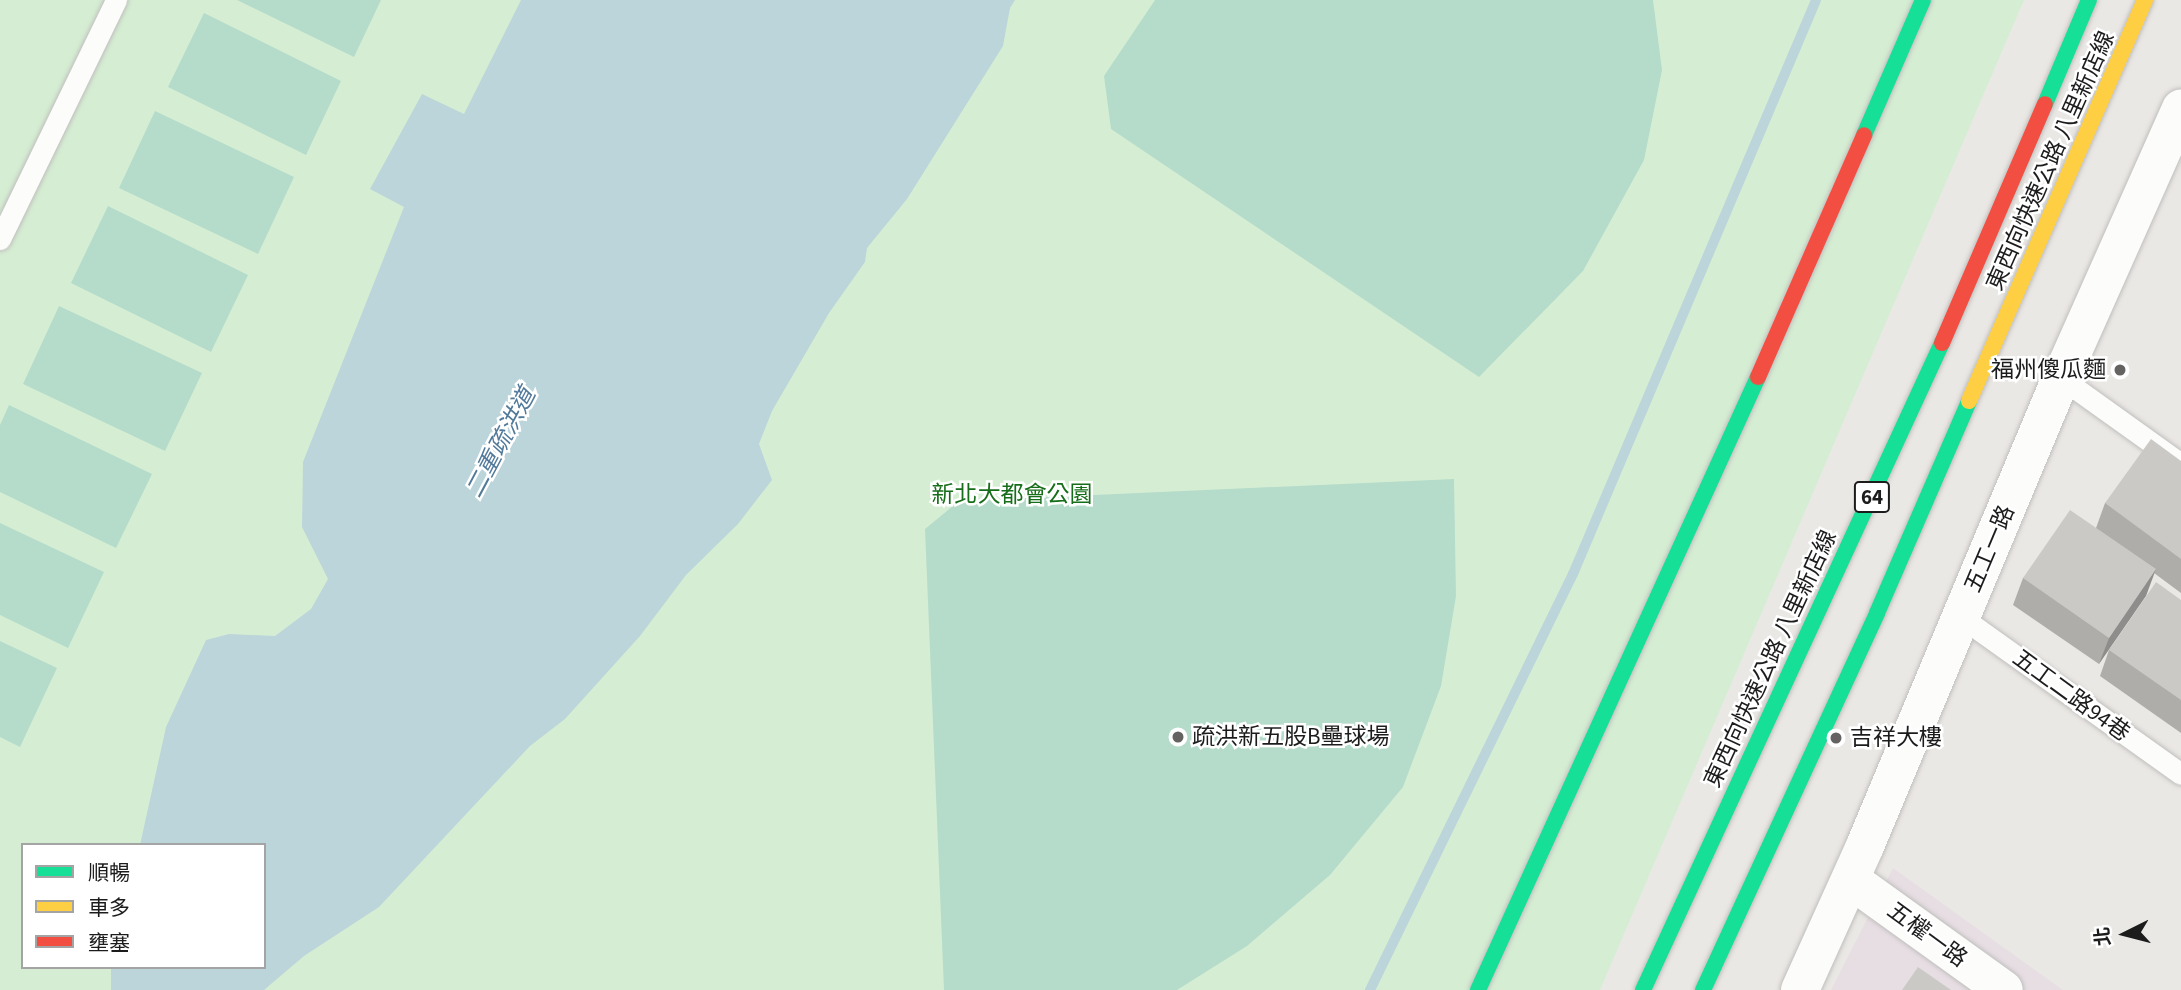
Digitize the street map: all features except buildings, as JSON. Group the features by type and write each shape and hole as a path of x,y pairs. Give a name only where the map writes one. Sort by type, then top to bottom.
{"main road":[{"path":"1478,990 1738,422 1923,0"},
{"name":"東西向快速公路 八里新店線","path":"1643,990 1930,372 2090,0"},
{"name":"東西向快速公路 八里新店線","path":"1703,990 1877,613 2146,0"}],"street":[{"name":"五工一路","path":"1800,990 1851,880 2061,378 2172,158 2181,108"},
{"name":"五權一路","path":"1851,880 2004,990"}],"lane":[{"path":"0,239 116,0"},
{"path":"2061,378 2181,464"},
{"name":"五工二路94巷","path":"1961,617 2181,774"}],"shaded area":[{"path":"1893,868 2063,990 1831,990"}],"green space":[{"name":"新北大都會公園","path":"0,0 2024,0 1600,990 0,990"},
{"path":"237,0 381,0 354,57"},
{"path":"1155,0 1653,0 1662,70 1644,160 1583,271 1479,377 1111,129 1104,76"},
{"path":"204,13 341,81 306,155 168,87"},
{"path":"155,111 294,177 258,254 119,188"},
{"path":"108,206 248,275 211,352 71,283"},
{"path":"59,306 202,373 165,451 23,384"},
{"path":"9,405 152,474 116,548 0,492 0,425"},
{"name":"疏洪新五股B壘球場","path":"1454,479 1456,596 1441,686 1403,787 1330,875 1247,946 1177,990 944,990 925,529 959,501"},
{"path":"0,523 104,572 68,648 0,615"},
{"path":"0,641 57,668 20,747 0,737"}],"water":[{"name":"二重疏洪道","path":"521,0 1015,0 1010,8 1003,46 907,199 867,248 865,262 829,313 772,411 759,444 772,480 738,524 686,575 640,636 565,719 530,746 379,907 304,956 264,990 111,990 111,969 266,969 266,843 140,843 166,727 206,640 229,634 275,636 311,609 328,579 302,527 303,462 404,207 370,189 422,94 464,114"}],"waterway":[{"path":"1370,990 1573,574 1816,0"}],"traffic: fast":[{"path":"1864,135 1923,0"},
{"path":"2045,104 2089,0"},
{"path":"1643,990 1942,343"},
{"path":"1478,990 1758,377"},
{"path":"1703,990 1877,613 1969,401"}],"traffic: slow":[{"path":"1969,401 2145,0"}],"traffic: jam":[{"path":"1942,343 2045,104"},
{"path":"1758,377 1864,135"}],"place":[{"name":"福州傻瓜麵","path":"2120,370"},
{"name":"疏洪新五股B壘球場","path":"1178,737"},
{"name":"吉祥大樓","path":"1836,738"}]}
